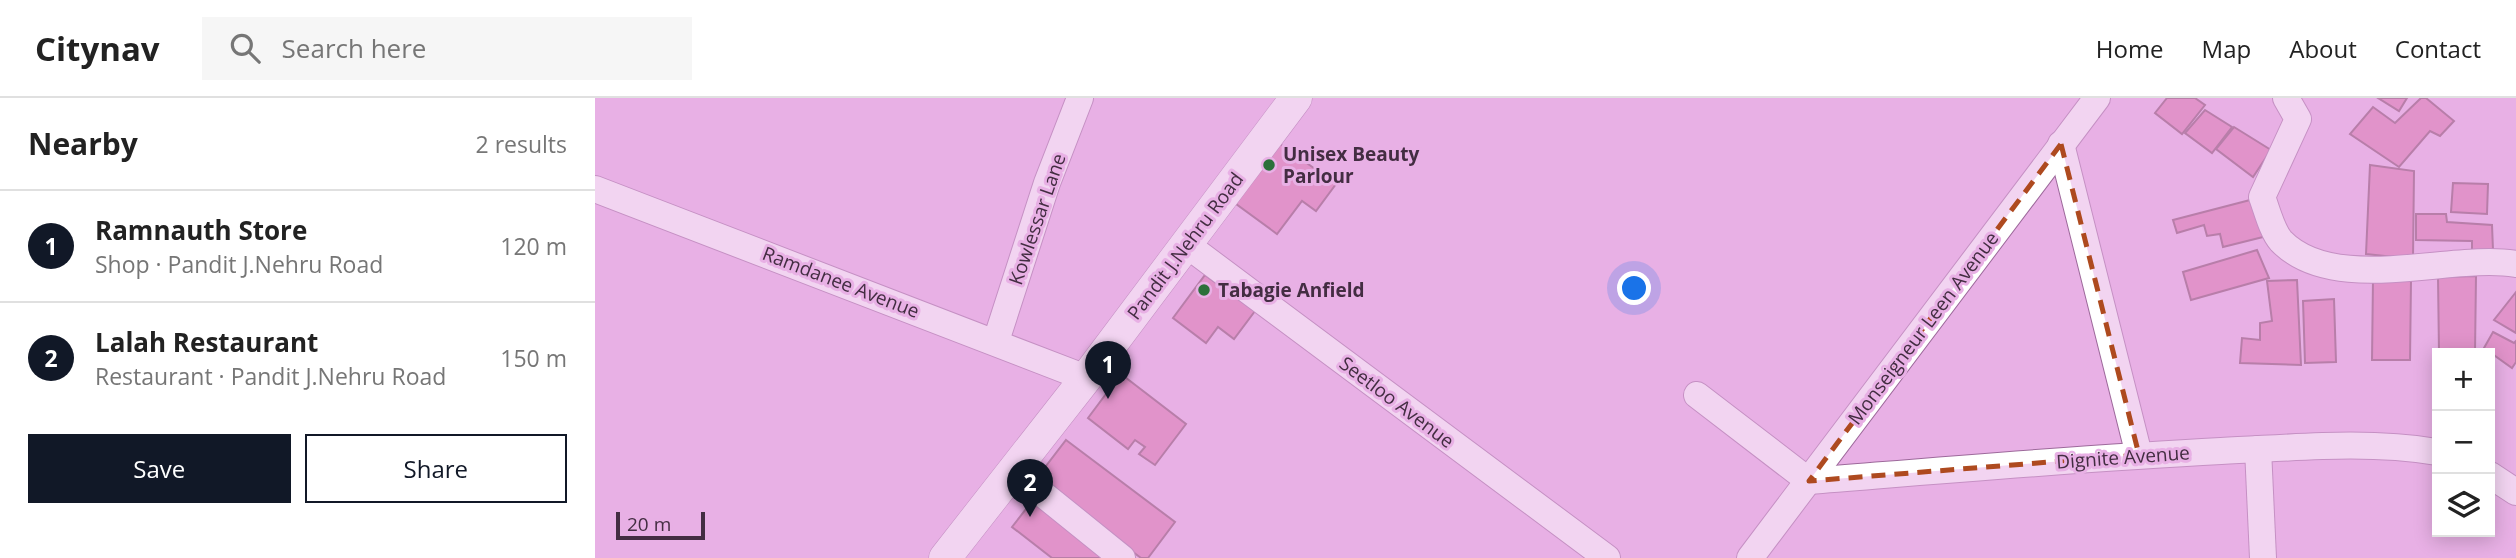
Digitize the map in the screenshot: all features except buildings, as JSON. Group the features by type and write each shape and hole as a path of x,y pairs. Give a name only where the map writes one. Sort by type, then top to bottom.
{"street":[{"name":"Kowlessar Lane","path":"996,341 1047,183 1080,98"},
{"name":"Pandit J.Nehru Road","path":"944,558 1086,378 1296,98"},
{"name":"Monseigneur Leen Avenue","path":"1750,558 2097,98"},
{"path":"2286,98 2298,119 2262,197 2281,241 2319,264 2399,271 2494,260 2516,264"},
{"path":"2061,144 2139,455"},
{"name":"Ramdanee Avenue","path":"595,189 996,341 1086,378"},
{"name":"Seetloo Avenue","path":"1187,245 1607,558"},
{"path":"1697,395 1809,481"},
{"name":"Dignite Avenue","path":"1809,481 2139,455 2258,449 2396,445 2432,451"},
{"path":"2258,449 2263,558"},
{"path":"1013,470 1122,558"},
{"path":"2495,478 2516,492"}],"highlighted area":[{"path":"2061,144 2139,455 1809,481"}],"place":[{"name":"Unisex Beauty Parlour","path":"1269,165"},
{"name":"Tabagie Anfield","path":"1204,290"},
{"name":"Ramnauth Store","path":"1108,399"},
{"name":"Lalah Restaurant","path":"1030,517"}]}
